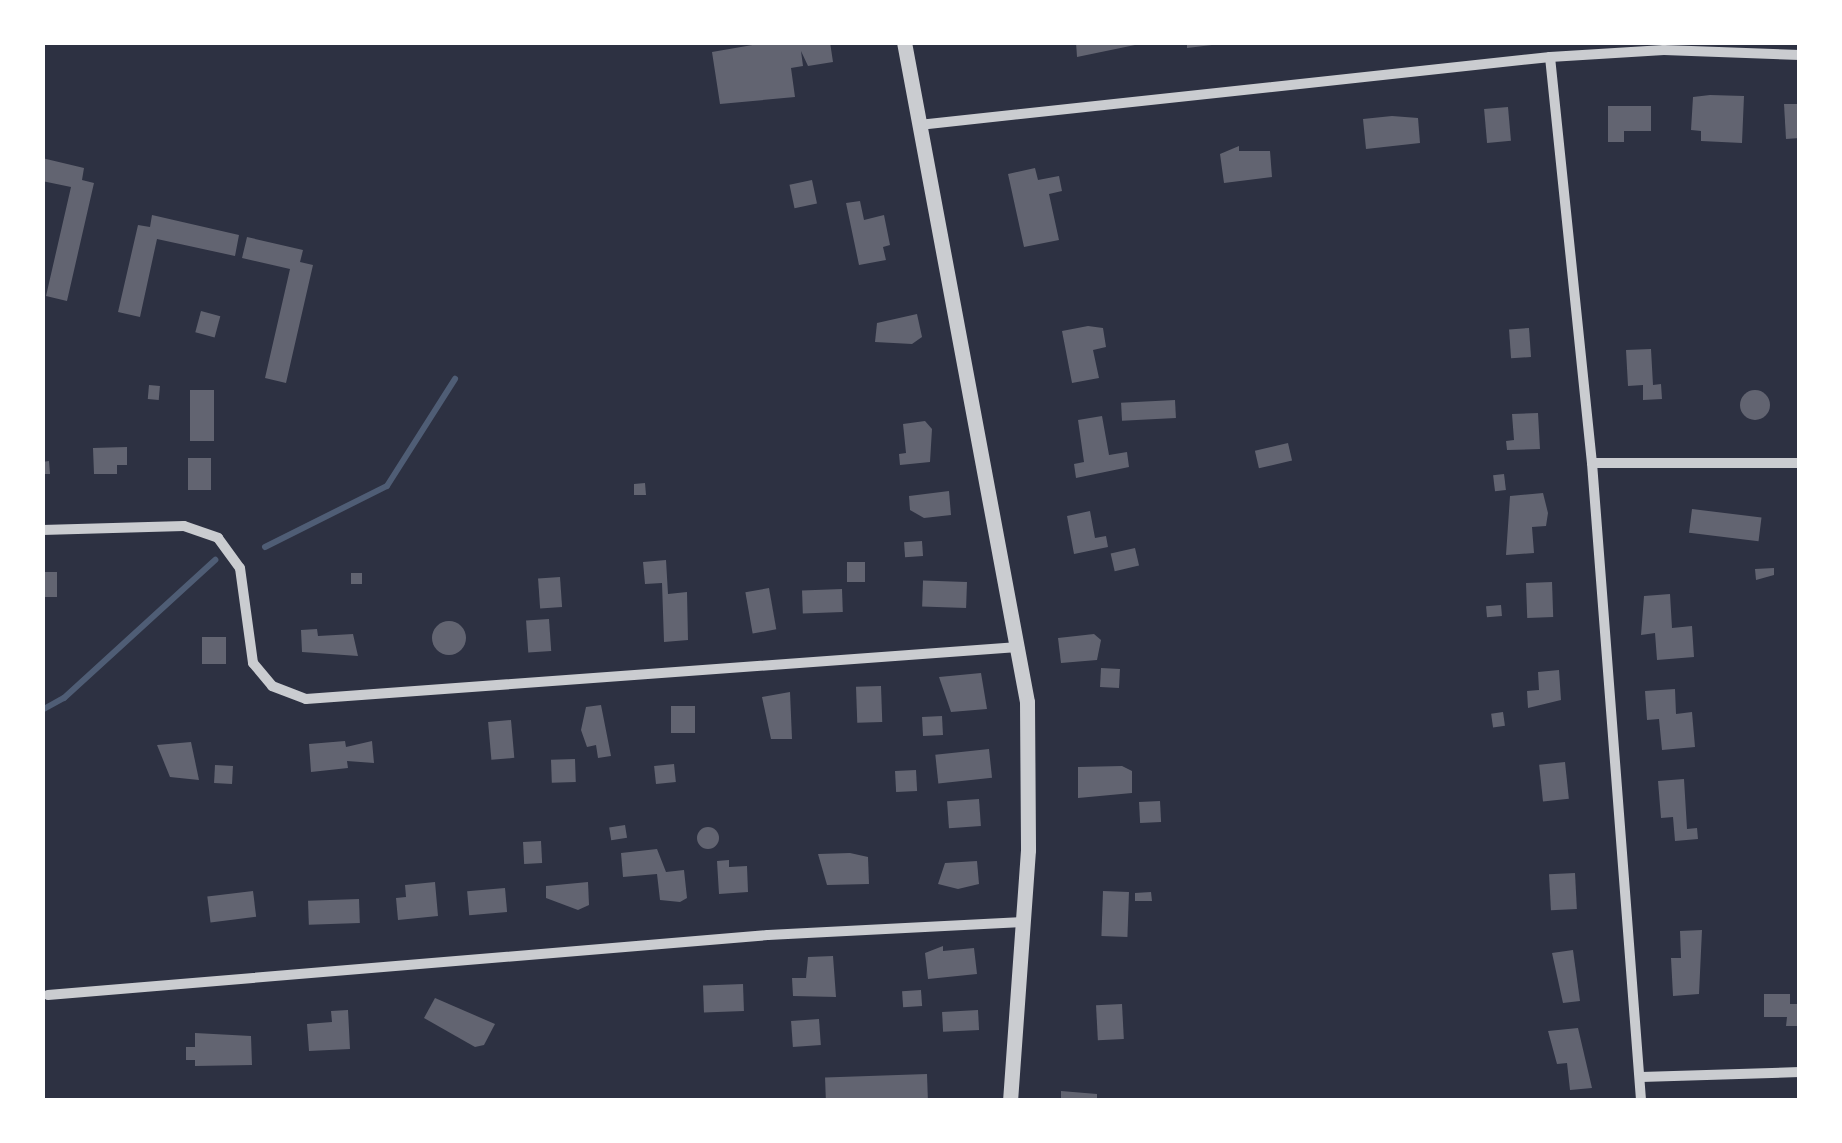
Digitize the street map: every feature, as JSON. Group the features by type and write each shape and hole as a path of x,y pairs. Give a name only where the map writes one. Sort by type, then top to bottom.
{"street":[{"path":"904,42 1020,647 1030,754 1024,922 1010,1100"},
{"path":"920,125 1550,57 1664,50 1800,55"},
{"path":"1550,57 1592,462 1642,1100"},
{"path":"1592,462 1800,463"},
{"path":"42,530 184,526 210,533 240,568 253,663 272,686 306,699 1020,647"},
{"path":"48,995 768,935 1024,922"},
{"path":"1641,1077 1800,1072"}],"building":[{"path":"769,42 830,42 833,62 808,66 801,51 803,66 791,68 795,97 720,104 712,52"},
{"path":"1076,42 1135,42 1135,45 1077,57"},
{"path":"1187,42 1212,42 1212,45 1187,48"},
{"path":"1744,96 1742,143 1701,141 1701,131 1691,130 1693,97"},
{"path":"1784,104 1800,104 1800,138 1786,139"},
{"path":"1608,106 1651,106 1651,131 1624,131 1624,142 1608,142"},
{"path":"1508,107 1511,141 1487,143 1484,109"},
{"path":"1418,118 1420,143 1366,149 1363,119"},
{"path":"1239,146 1239,151 1270,151 1272,177 1224,183 1220,154"},
{"path":"42,158 84,168 82,180 94,183 67,301 46,296 71,187 42,181"},
{"path":"1035,168 1038,180 1059,176 1062,191 1049,194 1059,240 1024,247 1008,174"},
{"path":"812,180 817,203 794,208 790,185"},
{"path":"860,201 864,220 884,215 890,245 883,247 886,260 859,265 846,203"},
{"path":"152,215 239,235 235,256 157,239 140,317 118,312 138,225 150,227"},
{"path":"247,237 303,250 300,262 313,265 286,383 265,378 290,269 242,258"},
{"path":"201,311 220,316 215,337 195,332"},
{"path":"917,314 922,337 912,344 875,342 877,323"},
{"path":"1088,326 1103,328 1106,347 1093,350 1099,378 1072,383 1062,331"},
{"path":"1529,328 1531,357 1511,358 1509,329"},
{"path":"1651,349 1653,385 1661,384 1662,399 1643,400 1643,385 1628,386 1626,350"},
{"path":"149,385 160,386 159,400 148,399"},
{"path":"190,390 214,390 214,441 190,441"},
{"path":"1755,390 1769,399 1770,405 1761,419 1755,420 1741,411 1740,405 1749,391"},
{"path":"1175,400 1176,418 1122,421 1121,403"},
{"path":"1538,413 1540,449 1507,450 1506,441 1514,440 1512,414"},
{"path":"1102,416 1109,455 1127,452 1129,467 1076,478 1074,464 1084,462 1078,420"},
{"path":"925,421 932,429 930,462 900,465 899,454 906,453 903,424"},
{"path":"1288,443 1292,461 1259,468 1255,451"},
{"path":"127,447 127,465 117,465 117,474 94,474 93,448"},
{"path":"188,458 211,458 211,490 188,490"},
{"path":"49,461 50,474 42,474 42,462"},
{"path":"1504,474 1506,490 1495,491 1493,475"},
{"path":"645,483 646,495 634,495 634,484"},
{"path":"949,491 951,515 924,518 910,510 909,496"},
{"path":"1543,493 1548,513 1546,526 1532,527 1534,553 1506,555 1510,496"},
{"path":"1692,509 1761,518 1759,541 1689,533"},
{"path":"1090,511 1095,538 1106,536 1108,547 1074,554 1067,516"},
{"path":"922,541 923,556 905,557 904,542"},
{"path":"1135,548 1139,566 1115,571 1111,554"},
{"path":"666,560 668,594 687,592 688,640 664,642 662,583 645,584 643,562"},
{"path":"847,562 865,562 865,582 847,582"},
{"path":"1774,568 1774,575 1756,580 1755,569"},
{"path":"42,572 57,572 57,597 42,597"},
{"path":"351,573 362,573 362,584 351,584"},
{"path":"560,577 562,607 540,608 538,579"},
{"path":"923,580 967,582 966,608 922,606"},
{"path":"1552,582 1553,617 1527,618 1526,583"},
{"path":"769,588 776,629 753,634 745,592"},
{"path":"842,589 843,612 803,613 802,590"},
{"path":"1670,594 1672,628 1692,626 1694,657 1657,660 1655,633 1641,635 1644,596"},
{"path":"1501,605 1502,616 1487,617 1486,606"},
{"path":"549,619 551,651 528,653 526,621"},
{"path":"449,621 461,626 466,638 461,650 449,655 437,650 432,638 437,626"},
{"path":"317,629 318,636 353,634 358,656 302,652 301,630"},
{"path":"1094,634 1101,640 1097,660 1061,663 1058,638"},
{"path":"202,637 226,637 226,664 202,664"},
{"path":"1101,668 1120,669 1119,688 1100,687"},
{"path":"1559,670 1561,700 1528,708 1527,691 1539,690 1538,672"},
{"path":"981,673 987,709 951,712 939,677"},
{"path":"881,686 882,722 857,723 856,687"},
{"path":"1675,689 1676,714 1692,712 1695,747 1662,750 1659,719 1647,720 1645,691"},
{"path":"790,692 792,739 771,739 762,697"},
{"path":"601,705 611,756 598,758 596,745 587,747 581,730 586,707"},
{"path":"671,706 695,706 695,733 671,733"},
{"path":"1503,712 1505,726 1493,728 1491,714"},
{"path":"942,716 943,735 923,736 922,717"},
{"path":"511,720 514,758 491,760 488,722"},
{"path":"345,741 346,747 372,741 374,763 347,761 348,768 311,772 309,744"},
{"path":"191,742 199,780 170,777 157,745"},
{"path":"989,749 992,778 938,783 935,755"},
{"path":"575,759 576,782 552,783 551,760"},
{"path":"1565,762 1569,799 1543,802 1539,765"},
{"path":"674,764 676,782 656,784 654,766"},
{"path":"215,765 233,766 232,784 214,783"},
{"path":"1122,766 1132,771 1132,793 1078,798 1078,767"},
{"path":"916,770 917,791 896,792 895,771"},
{"path":"1684,779 1687,829 1697,828 1698,839 1675,841 1673,817 1661,818 1658,781"},
{"path":"979,799 981,826 949,828 947,801"},
{"path":"1160,801 1161,822 1140,823 1139,802"},
{"path":"625,825 627,838 611,840 609,828"},
{"path":"708,827 716,830 716,846 708,849 700,846 697,838 700,830"},
{"path":"541,841 542,863 524,864 523,842"},
{"path":"657,849 666,872 684,870 687,898 680,902 660,900 657,874 623,877 621,853"},
{"path":"818,854 868,857 869,884 827,885"},
{"path":"729,860 729,867 747,866 748,892 719,894 717,861"},
{"path":"977,861 979,884 958,889 938,884 945,863"},
{"path":"1575,873 1577,909 1551,910 1549,874"},
{"path":"435,882 438,916 398,920 396,898 406,897 405,885"},
{"path":"588,882 589,905 578,910 546,898 546,886"},
{"path":"505,888 507,912 469,915 467,891"},
{"path":"253,891 256,917 211,922 207,897"},
{"path":"1103,891 1129,892 1127,937 1101,936"},
{"path":"1151,892 1152,901 1135,901 1135,893"},
{"path":"359,899 360,923 309,925 308,901"},
{"path":"1702,930 1699,994 1673,996 1671,958 1681,958 1680,931"},
{"path":"943,946 943,951 974,948 977,974 928,979 925,953"},
{"path":"1573,950 1580,1001 1563,1003 1552,953"},
{"path":"833,956 836,997 793,996 792,978 806,978 808,957"},
{"path":"743,984 744,1011 704,1012 703,985"},
{"path":"921,990 922,1006 903,1007 902,991"},
{"path":"1764,994 1790,994 1790,1004 1800,1004 1800,1026 1786,1026 1787,1017 1764,1017"},
{"path":"435,998 495,1024 484,1045 475,1047 424,1018"},
{"path":"1122,1004 1124,1039 1098,1040 1096,1005"},
{"path":"348,1010 350,1049 309,1051 307,1024 332,1022 331,1011"},
{"path":"978,1010 979,1030 943,1032 942,1012"},
{"path":"819,1019 821,1045 793,1047 791,1021"},
{"path":"1578,1028 1592,1088 1570,1090 1567,1063 1557,1064 1548,1031"},
{"path":"195,1033 251,1036 252,1065 195,1066 195,1060 186,1060 186,1047 195,1047"},
{"path":"927,1074 928,1100 826,1100 825,1078"},
{"path":"1061,1091 1097,1094 1097,1100 1061,1100"}],"waterway":[{"path":"265,547 387,486 455,379"},
{"path":"42,710 64,698 215,560"}]}
